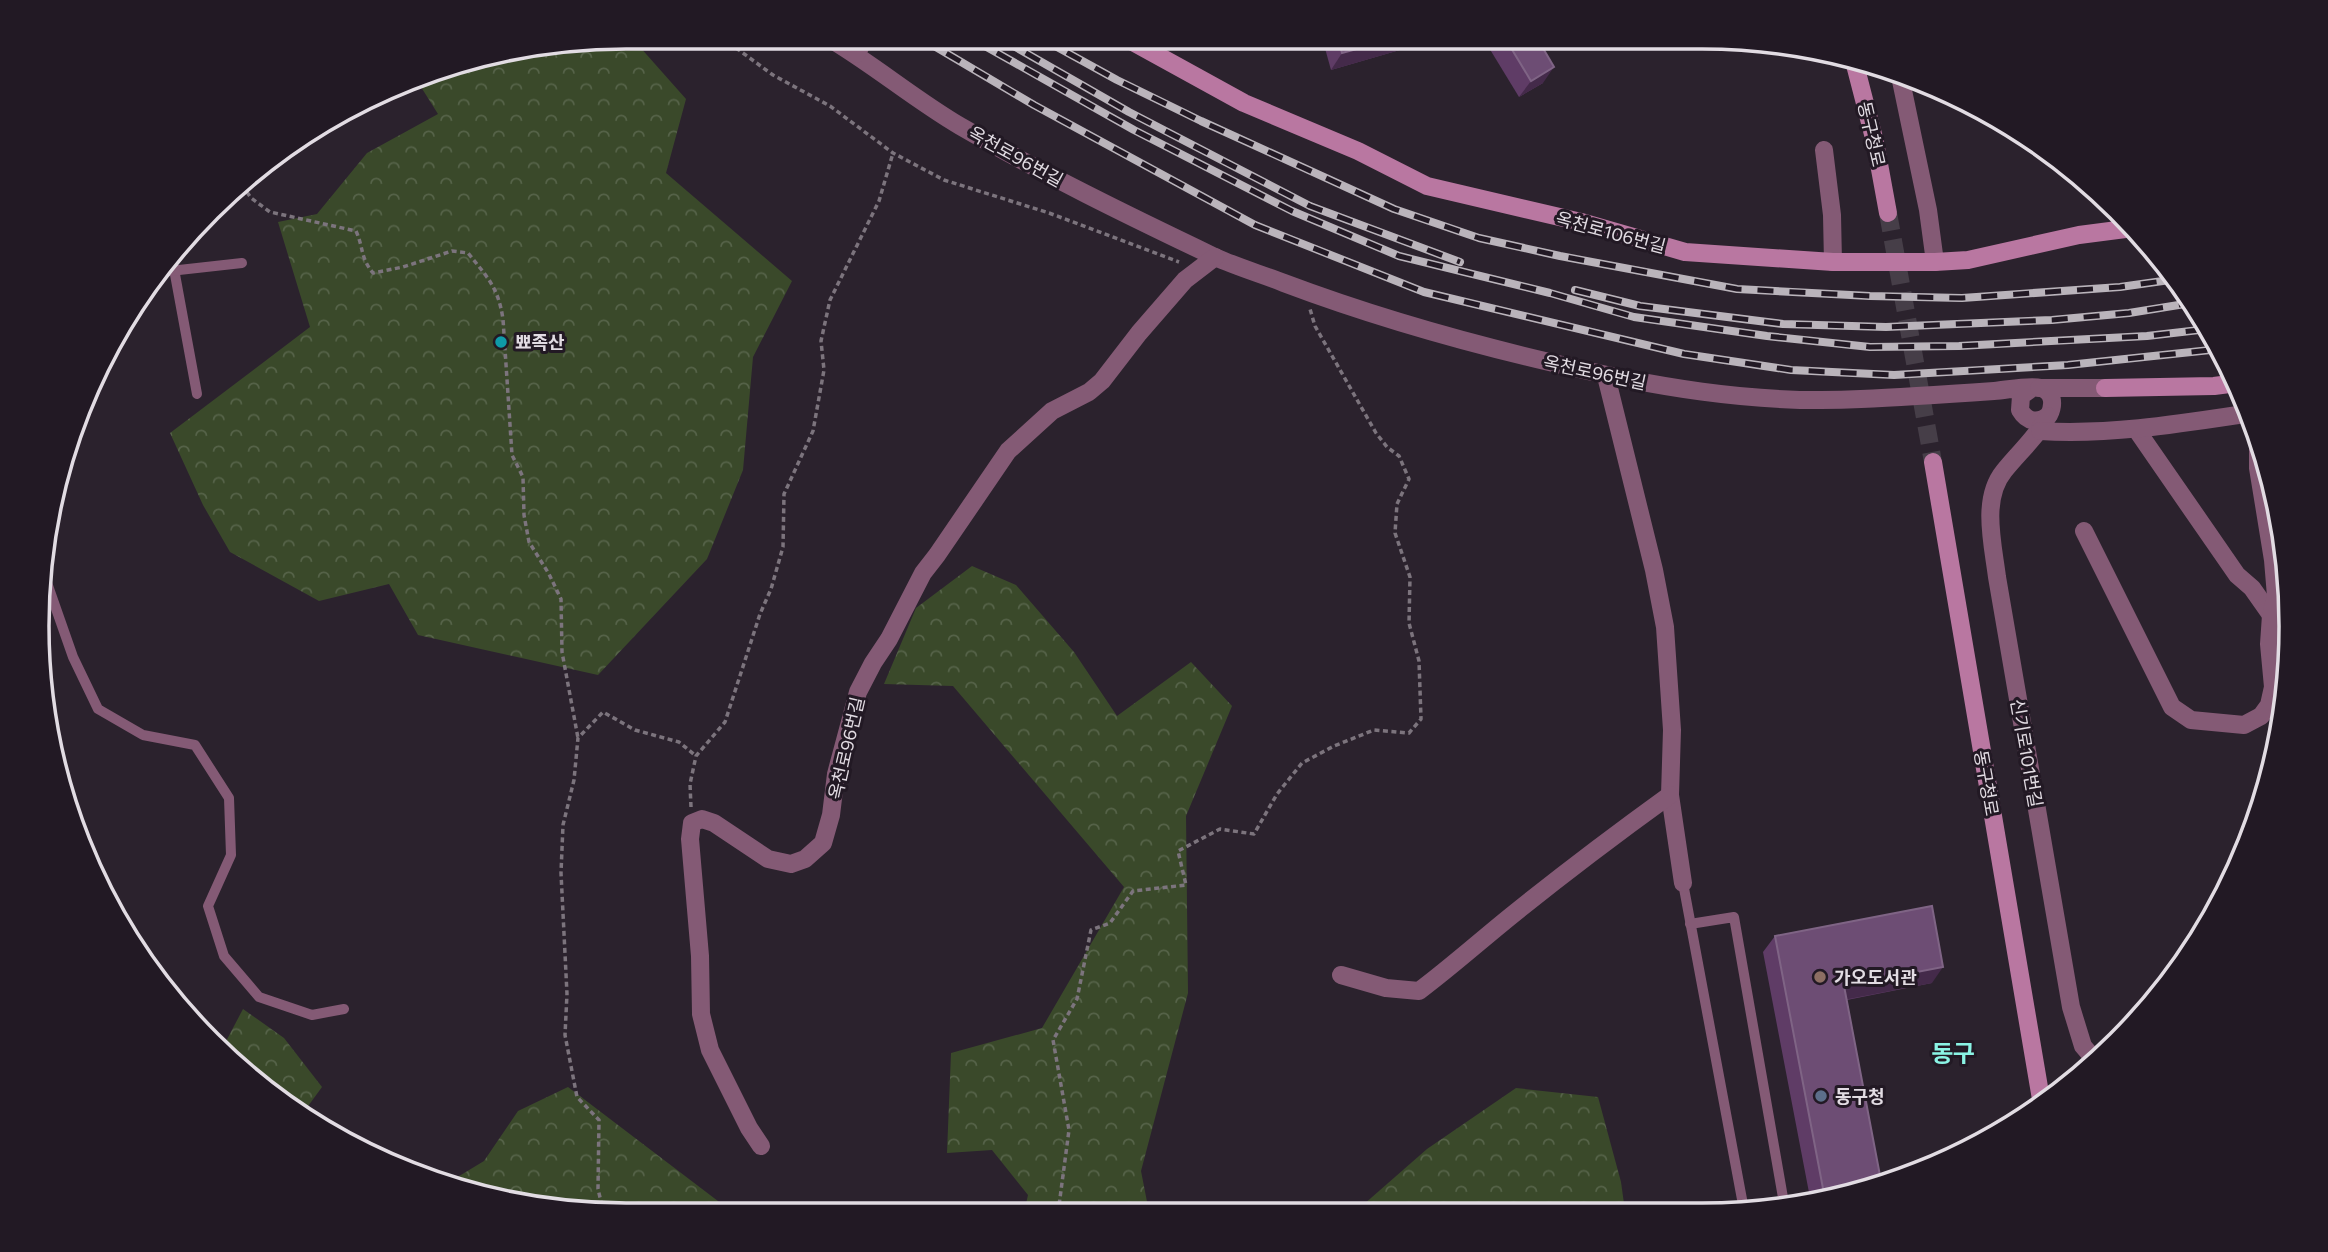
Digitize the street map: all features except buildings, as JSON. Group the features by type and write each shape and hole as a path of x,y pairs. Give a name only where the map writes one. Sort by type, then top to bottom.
{"street":[{"name":"옥천로96번길","path":"847,49 957,124 1056,179 1215,257 1358,311 1451,339 1606,376 1678,389 1763,398 1847,400 2035,388 2105,388"},
{"path":"856,54 859,49"},
{"name":"옥천로106번길","path":"1146,49 1244,103 1358,151 1427,186 1581,222 1685,252 1833,262 1935,262 1968,260 2079,235 2121,230"},
{"name":"동구청로","path":"1857,71 1875,142 1888,213"},
{"path":"1902,85 1928,210 1935,262"},
{"path":"1824,150 1832,215 1833,262"},
{"name":"옥천로96번길","path":"692,823 702,818 768,859 791,864 805,859 823,843 831,815 836,774 858,692 923,573 1008,451 1052,411 1102,381 1185,280 1215,257"},
{"path":"1606,376 1654,570 1665,627 1672,730 1670,795 1683,883"},
{"path":"1991,391 2011,401 2022,413 2036,421 2047,419 2070,398 2105,388 2225,385"},
{"path":"2022,450 2026,425 2021,396 2035,388 2050,395 2047,419"},
{"path":"2047,419 2080,434 2136,429 2238,413"},
{"name":"신기로101번길","path":"2047,419 1993,486 1990,518 1997,577 2071,1007 2083,1046 2089,1053"},
{"path":"2136,429 2237,575 2252,588 2271,615"},
{"name":"동구청로","path":"1933,462 2040,1093"},
{"path":"2084,531 2172,707 2191,720 2244,725 2261,716 2269,705 2273,687 2269,644 2271,615 2276,596 2260,480"},
{"path":"1341,975 1386,988 1419,991 1595,849 1670,795"},
{"path":"692,823 690,839 700,957 701,1014 710,1050 761,1146"}],"lane":[{"path":"197,394 174,270 242,263"},
{"path":"50,591 73,657 98,709 143,735 195,745 229,798 231,855 208,906 224,957 260,997 312,1015 344,1009"},
{"path":"1683,883 1742,1202"},
{"path":"1690,924 1734,917 1783,1197"}],"path":[{"path":"737,49 773,75 830,106 893,153 944,180 1049,213 1184,264"},
{"path":"692,823 690,784 696,756 725,722 783,547 784,494 813,431 824,370 821,341 828,307 879,201 893,153"},
{"path":"247,192 270,212 356,231 362,244 363,261 373,273 403,267 452,251 468,253 491,281 499,297 503,319 512,454 523,477 524,515 529,542 561,599 562,652 578,738 574,780 563,825 561,873 567,994 565,1035 577,1097 599,1120 598,1189 601,1202"},
{"path":"1059,1203 1069,1130 1053,1040 1077,999 1091,930 1110,923 1133,891 1186,885 1178,850 1220,829 1254,834 1277,794 1302,763 1334,746 1374,730 1409,733 1421,719 1419,661 1409,624 1410,577 1395,533 1397,504 1409,479 1399,456 1387,447 1376,433 1315,326 1304,291"},
{"path":"578,738 603,712 635,730 679,742 696,756"}],"green space":[{"path":"642,49 686,99 666,173 792,281 753,357 743,470 707,559 598,675 418,635 389,584 319,601 230,552 203,505 170,433 310,327 278,222 317,214 367,153 438,114 421,87 513,60 588,50"},
{"path":"972,566 1016,585 1074,652 1117,716 1191,662 1232,706 1186,816 1188,993 1141,1171 1147,1203 1026,1203 1028,1195 992,1150 947,1153 951,1053 1042,1028 1124,887 953,686 884,684 916,608"},
{"path":"243,1009 284,1038 322,1087 307,1107 275,1084 226,1041"},
{"path":"568,1087 721,1203 588,1202 513,1192 457,1177 484,1161 518,1111"},
{"path":"1516,1088 1598,1097 1621,1182 1624,1203 1365,1203 1427,1149"}],"tunnel":[{"path":"1888,213 1933,462"}],"railway":[{"path":"939,49 1034,105 1255,225 1424,292 1684,354 1791,370 1894,375 2068,365 2208,350"},
{"path":"990,49 1134,130 1292,211 1399,256 1550,293 1634,317 1870,347 1959,346 2147,336 2197,330"},
{"path":"1019,49 1129,112 1310,206 1460,262"},
{"path":"1061,49 1201,121 1394,209 1479,238 1560,256 1737,289 1870,296 1962,298 2120,287 2164,281"},
{"path":"1575,290 1640,306 1783,324 1886,327 2052,320 2129,313 2182,305"}],"place":[{"name":"뾰족산","path":"501,342"},
{"name":"가오도서관","path":"1820,977"},
{"name":"동구청","path":"1821,1096"}],"district":[{"name":"동구","path":"1953,1052"}]}
